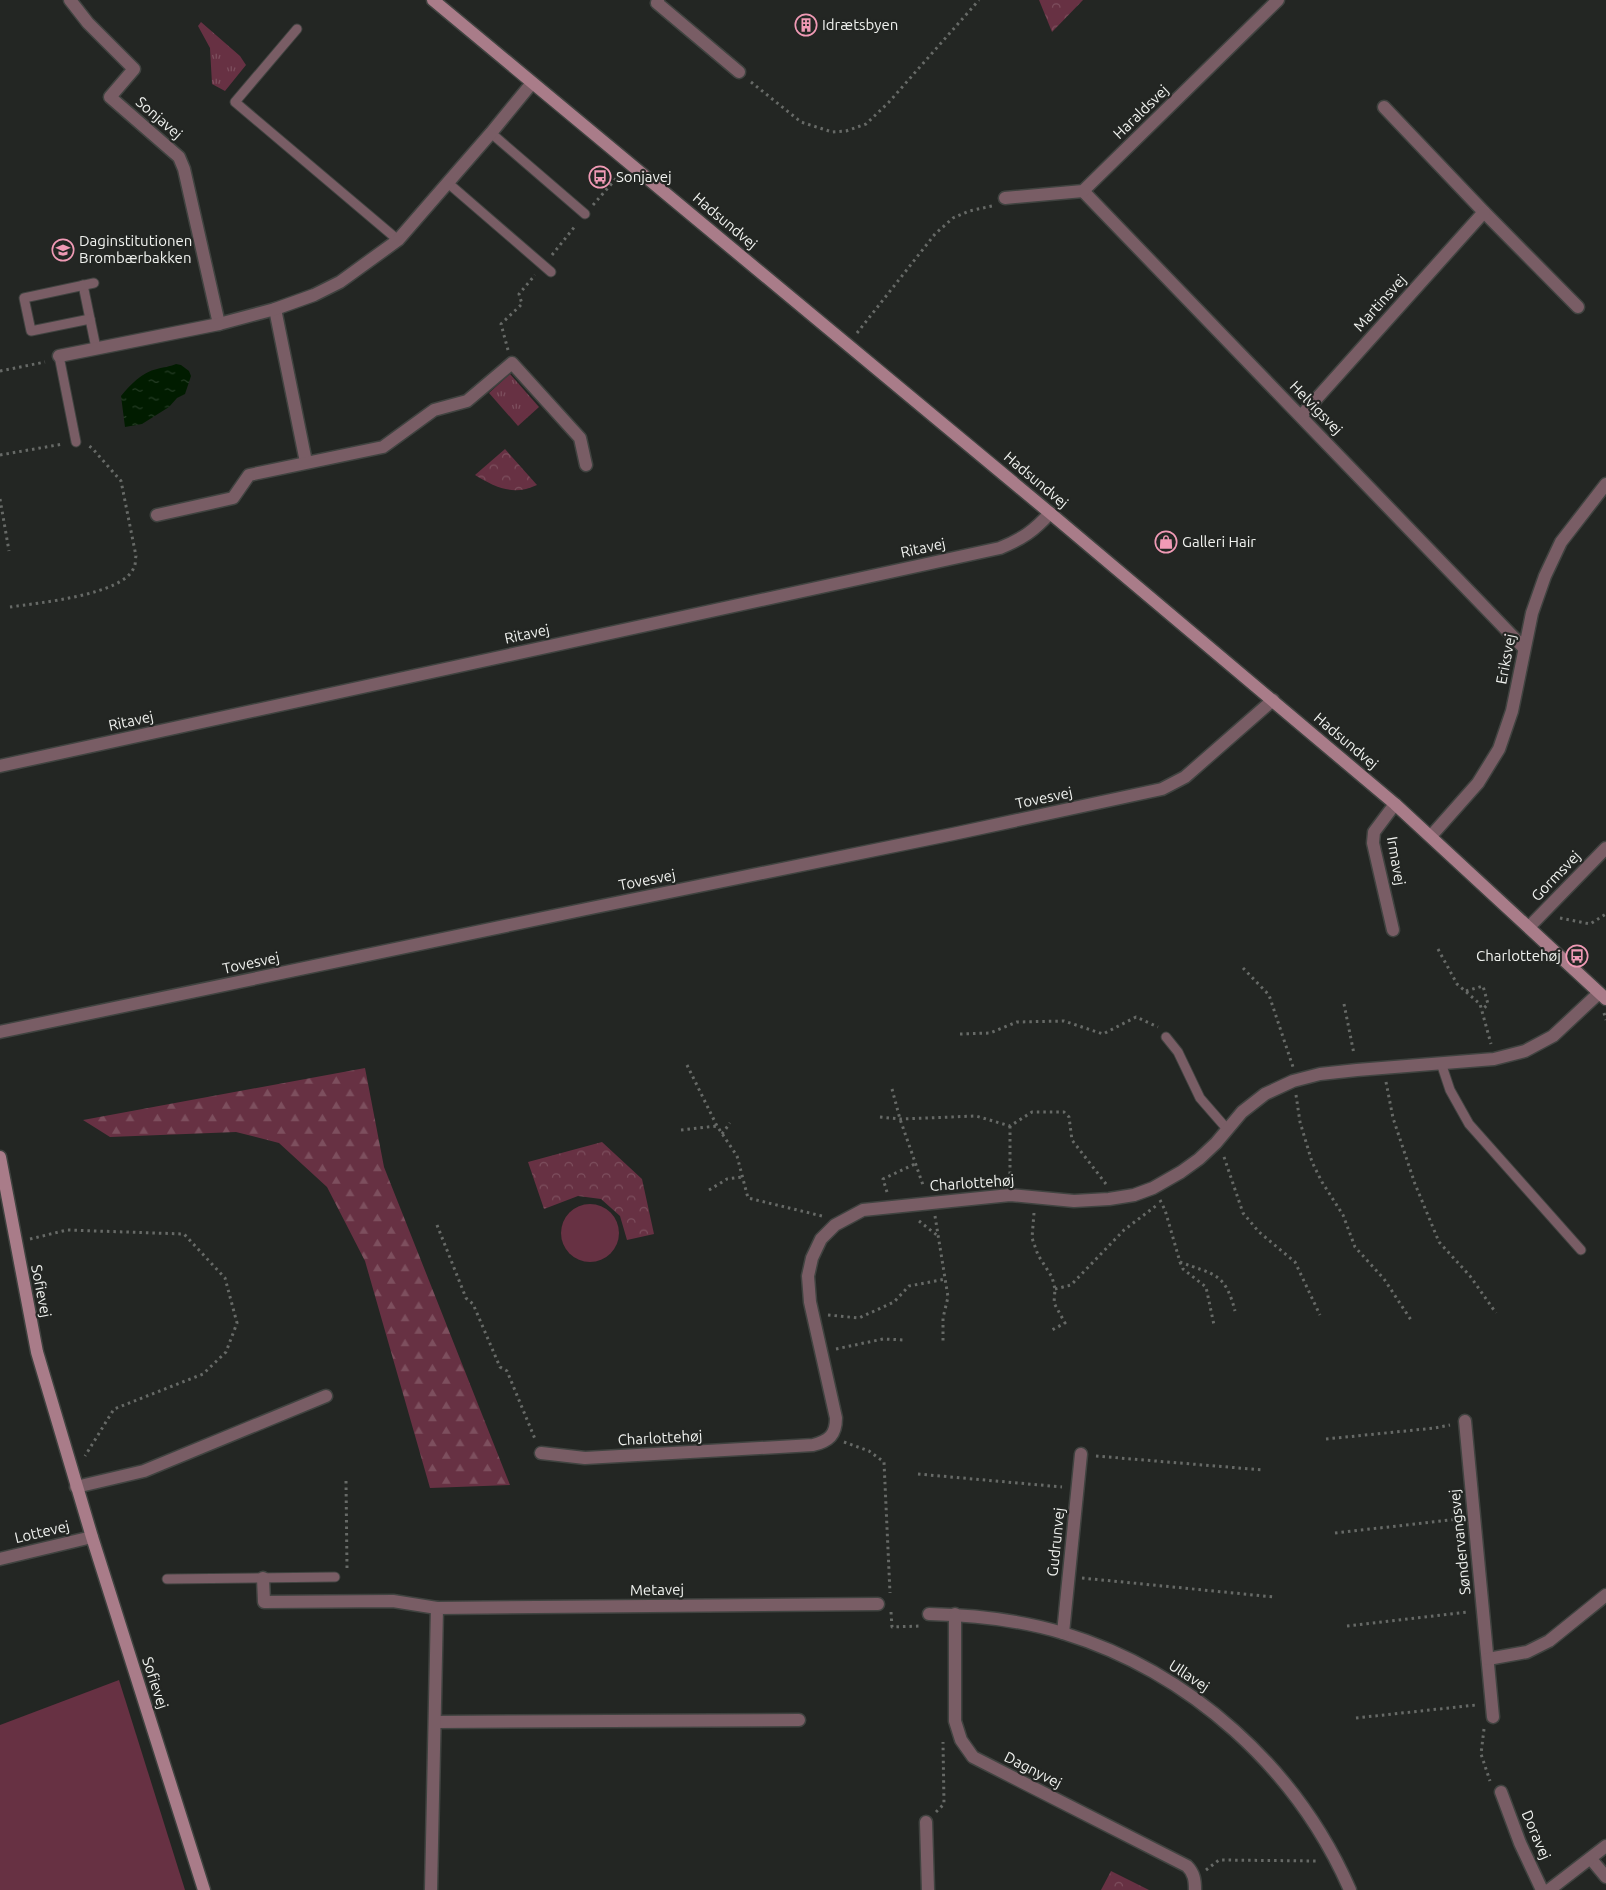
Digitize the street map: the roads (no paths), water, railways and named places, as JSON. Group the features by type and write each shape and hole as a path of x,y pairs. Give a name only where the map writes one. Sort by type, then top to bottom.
{"street":[{"name":"Sonjavej","path":"70,0 88,23 134,68 110,97 179,157 184,169 219,324"},
{"name":"Hadsundvej","path":"433,0 1050,513 1396,804 1602,996"},
{"path":"658,0 657,3 739,72"},
{"name":"Haraldsvej","path":"1083,191 1278,0"},
{"path":"59,356 219,324 275,309 314,295 340,282 368,264 398,240 532,83"},
{"path":"1384,107 1578,307"},
{"path":"1005,198 1083,191"},
{"name":"Helvigsvej","path":"1083,191 1524,648"},
{"name":"Martinsvej","path":"1300,416 1484,212"},
{"path":"275,309 306,462"},
{"path":"157,515 233,498 250,475 383,447 434,410 467,401 512,363 580,438 586,465"},
{"name":"Eriksvej","path":"1432,836 1478,783 1499,749 1512,712 1524,648 1535,604 1545,576 1561,542 1606,484"},
{"name":"Ritavej","path":"0,766 1000,548 1025,537 1036,529 1050,513"},
{"name":"Tovesvej","path":"0,1032 1162,789 1185,777 1273,700"},
{"name":"Irmavej","path":"1393,930 1373,843 1374,832 1396,804"},
{"name":"Gormsvej","path":"1529,926 1606,848"},
{"name":"Charlottehøj","path":"541,1453 585,1458 812,1445 823,1442 831,1437 836,1428 836,1418 813,1318 808,1276 812,1258 821,1239 835,1225 863,1210 933,1202 1010,1195 1074,1201 1134,1195 1153,1188 1187,1168 1216,1142 1242,1112 1265,1094 1293,1080 1320,1074 1383,1067 1494,1059 1525,1051 1553,1036 1602,996"},
{"name":"Sofievej","path":"0,1157 37,1352 92,1538 204,1890"},
{"path":"76,1486 144,1471 326,1396"},
{"name":"Søndervangsvej","path":"1465,1421 1492,1717"},
{"name":"Gudrunvej","path":"1063,1633 1081,1454"},
{"name":"Lottevej","path":"0,1559 92,1538"},
{"name":"Metavej","path":"263,1578 264,1602 393,1601 437,1608 878,1604"},
{"path":"1488,1659 1527,1652 1549,1642 1606,1595"},
{"path":"431,1890 437,1608"},
{"name":"Ullavej","path":"929,1614 955,1614 1005,1620 1063,1633 1132,1660 1191,1696 1240,1734 1275,1770 1310,1815 1337,1861 1350,1890"},
{"name":"Dagnyvej","path":"955,1614 955,1722 961,1740 973,1757 1187,1866 1192,1871 1195,1885"},
{"path":"436,1722 799,1720"},
{"name":"Doravej","path":"1501,1792 1520,1843 1542,1890"},
{"path":"926,1822 928,1890"},
{"path":"1550,1890 1606,1846"},
{"path":"1591,1859 1606,1877"}],"lane":[{"path":"297,29 235,102 398,240"},
{"path":"491,133 584,214"},
{"path":"448,183 551,272"},
{"path":"90,318 32,331 24,298 94,282"},
{"path":"83,285 96,348"},
{"path":"59,356 76,442"},
{"path":"1166,1037 1178,1052 1200,1098 1227,1129"},
{"path":"1441,1063 1450,1090 1469,1124 1581,1250"},
{"path":"166,1579 334,1577"}],"water":[{"path":"176,364 189,371 191,376 185,394 177,398 169,407 142,424 125,427 121,396 132,383 146,373"}],"place":[{"name":"Idrætsbyen","path":"806,25"},
{"name":"Sonjavej","path":"600,177"},
{"name":"Daginstitutionen Brombærbakken","path":"63,250"},
{"name":"Galleri Hair","path":"1166,542"},
{"name":"Charlottehøj","path":"1577,956"}]}
